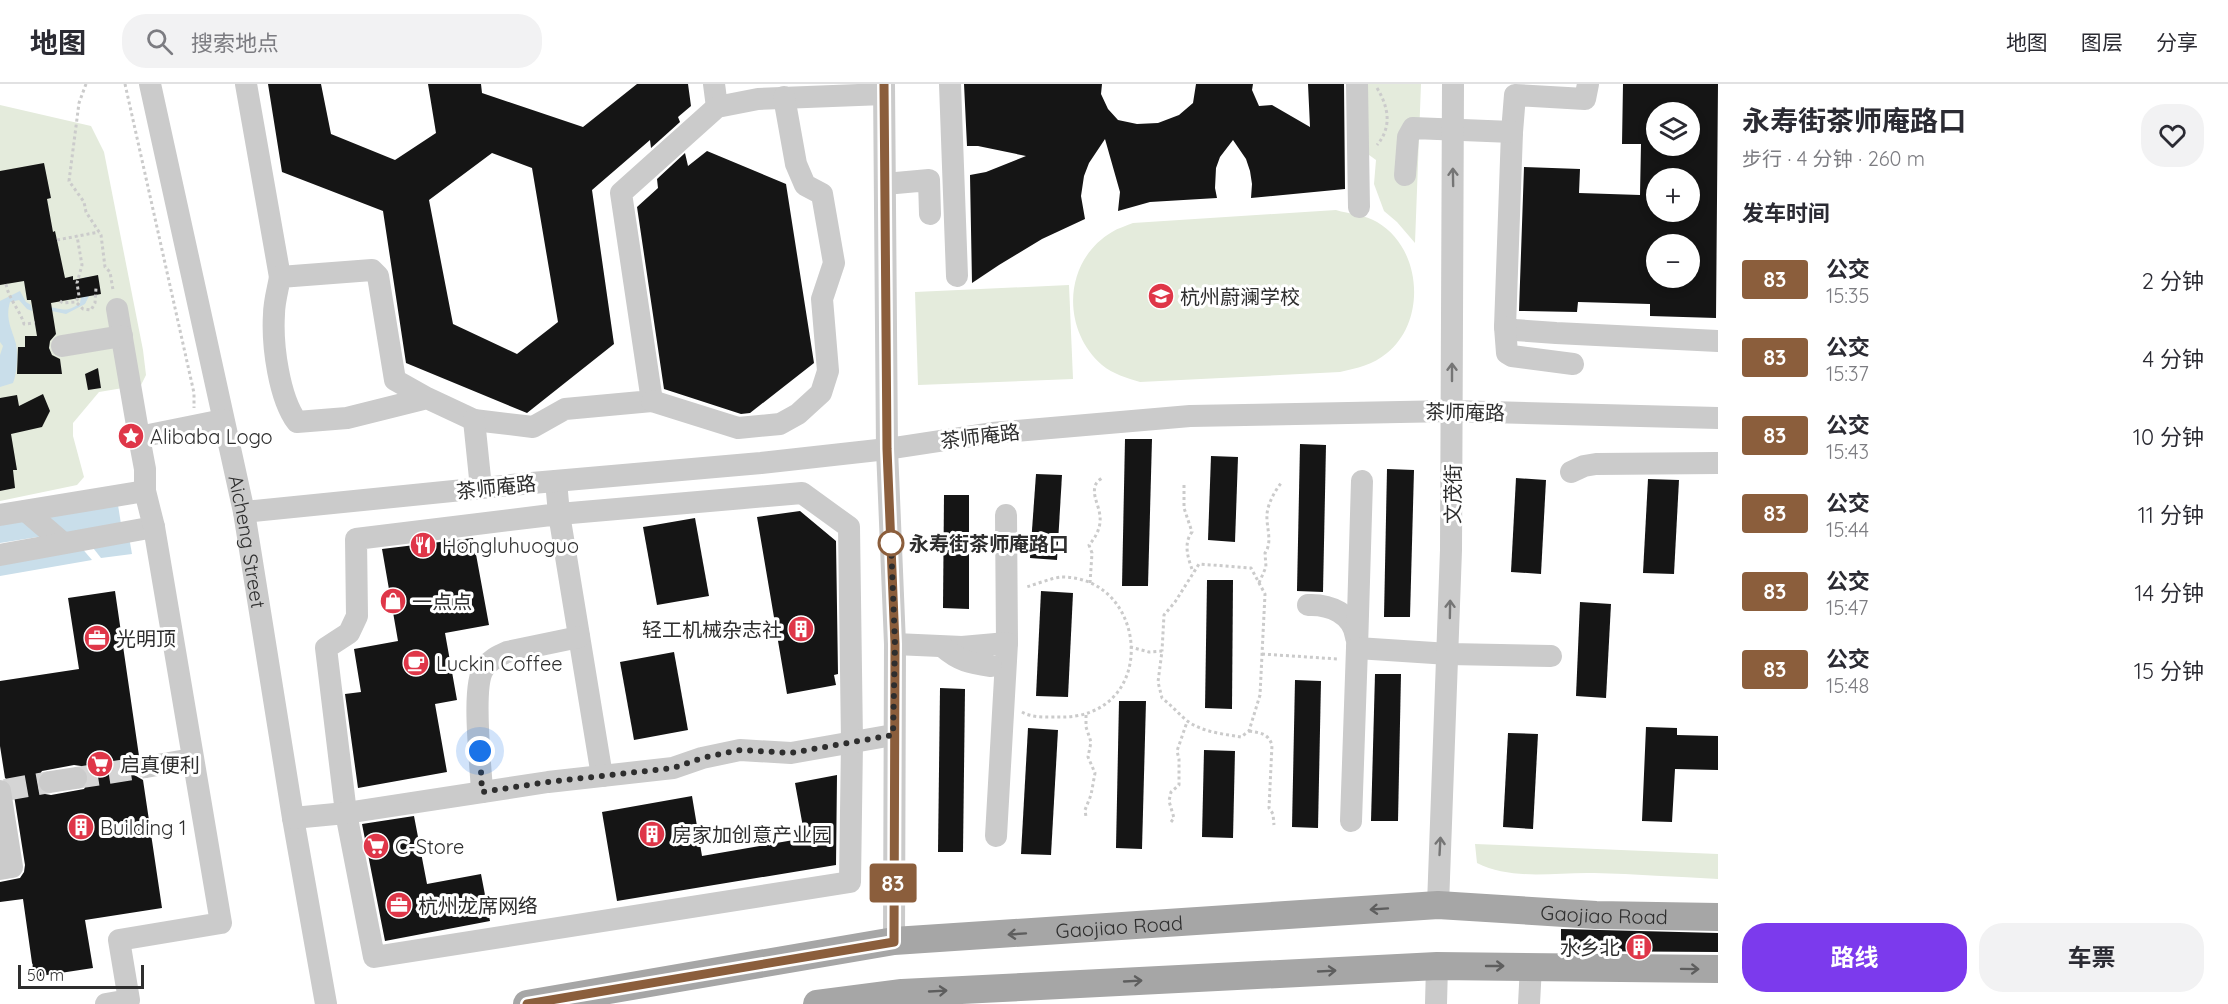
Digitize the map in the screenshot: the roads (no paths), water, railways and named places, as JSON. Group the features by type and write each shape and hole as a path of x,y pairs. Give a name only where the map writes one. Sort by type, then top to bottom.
{"main road":[{"name":"Gaojiao Road","path":"527,1004 894,942 1438,905 1596,915 1718,917"},
{"path":"817,1004 1437,966 1718,969"}],"street":[{"name":"Aicheng Street","path":"150,84 244,512 293,818 326,1004"},
{"path":"246,84 280,278 274,314 278,372 289,411 297,422 347,418 427,398"},
{"path":"714,84 717,107"},
{"path":"950,84 957,276"},
{"path":"1357,84 1359,207"},
{"name":"文茂街","path":"1438,905 1449,654 1453,84"},
{"path":"1573,364 1512,356 1507,353 1505,327 1512,132 1515,95 1585,99 1588,84"},
{"path":"652,400 621,193 717,107 758,99 884,89 887,449 895,644 894,942"},
{"path":"280,278 372,270 378,276 395,380 474,420 533,427 565,409 652,400 738,428 780,424 798,414 821,393 828,371 822,298 834,264 822,194 805,186 796,164 784,97"},
{"path":"1405,175 1408,137 1413,128 1512,132"},
{"path":"928,180 930,214"},
{"path":"885,184 954,180"},
{"path":"106,1004 129,1000 120,940 220,923 154,527 145,491 145,469 115,301"},
{"path":"1505,327 1515,330 1556,333 1718,341"},
{"path":"62,346 122,336"},
{"name":"茶师庵路","path":"244,512 761,463 887,449 992,433 1190,416 1452,411 1718,418"},
{"path":"139,437 223,420"},
{"path":"474,420 481,488"},
{"path":"1571,472 1596,464 1718,463"},
{"path":"556,481 559,514 602,776"},
{"path":"1351,821 1362,481"},
{"path":"0,515 145,491"},
{"path":"802,493 849,527 852,742 850,882 374,957 346,813 326,648 349,633 357,616 356,539 559,514 802,493"},
{"path":"26,511 63,543"},
{"path":"996,836 1007,643 1006,515"},
{"path":"0,555 154,527"},
{"path":"1308,606 1322,605 1347,618 1355,625 1357,654"},
{"path":"482,792 477,690 483,669 496,656 507,652 579,637"},
{"path":"895,644 997,646 1007,643"},
{"path":"942,646 956,658 991,666"},
{"path":"1357,654 1551,656"},
{"path":"293,818 346,813 482,792 673,768 702,758 740,750 791,753 893,735"},
{"path":"146,767 192,759"},
{"path":"50,782 76,778"},
{"path":"0,869 12,867 2,790"},
{"path":"1436,1004 1437,966"},
{"path":"1528,1004 1531,966"}],"water":[{"path":"85,277 88,277 90,294 85,304 66,314 52,311 49,307 68,309 80,303"},
{"path":"20,291 26,302 31,305 32,311 19,300 10,302 9,319 16,344 16,369 13,383 0,387 0,355 3,346 0,342 0,301"},
{"path":"118,505 121,524 60,534 45,516"},
{"path":"28,518 50,535 0,543 0,523"},
{"path":"129,537 132,554 101,558 90,544"},
{"path":"80,546 92,560 0,576 0,558"}],"tunnel":[{"path":"76,778 146,767"},
{"path":"5,790 50,782"}],"place":[{"name":"杭州蔚澜学校","path":"1161,296"},
{"name":"Alibaba Logo","path":"131,436"},
{"name":"永寿街茶师庵路口","path":"891,543"},
{"name":"Hongluhuoguo","path":"423,545"},
{"name":"一点点","path":"393,601"},
{"name":"轻工机械杂志社","path":"801,629"},
{"name":"光明顶","path":"97,638"},
{"name":"Luckin Coffee","path":"416,663"},
{"name":"启真便利","path":"100,764"},
{"name":"Building 1","path":"81,827"},
{"name":"房家加创意产业园","path":"652,834"},
{"name":"C-Store","path":"376,846"},
{"name":"杭州龙席网络","path":"399,905"},
{"name":"水乡北","path":"1639,947"}]}
